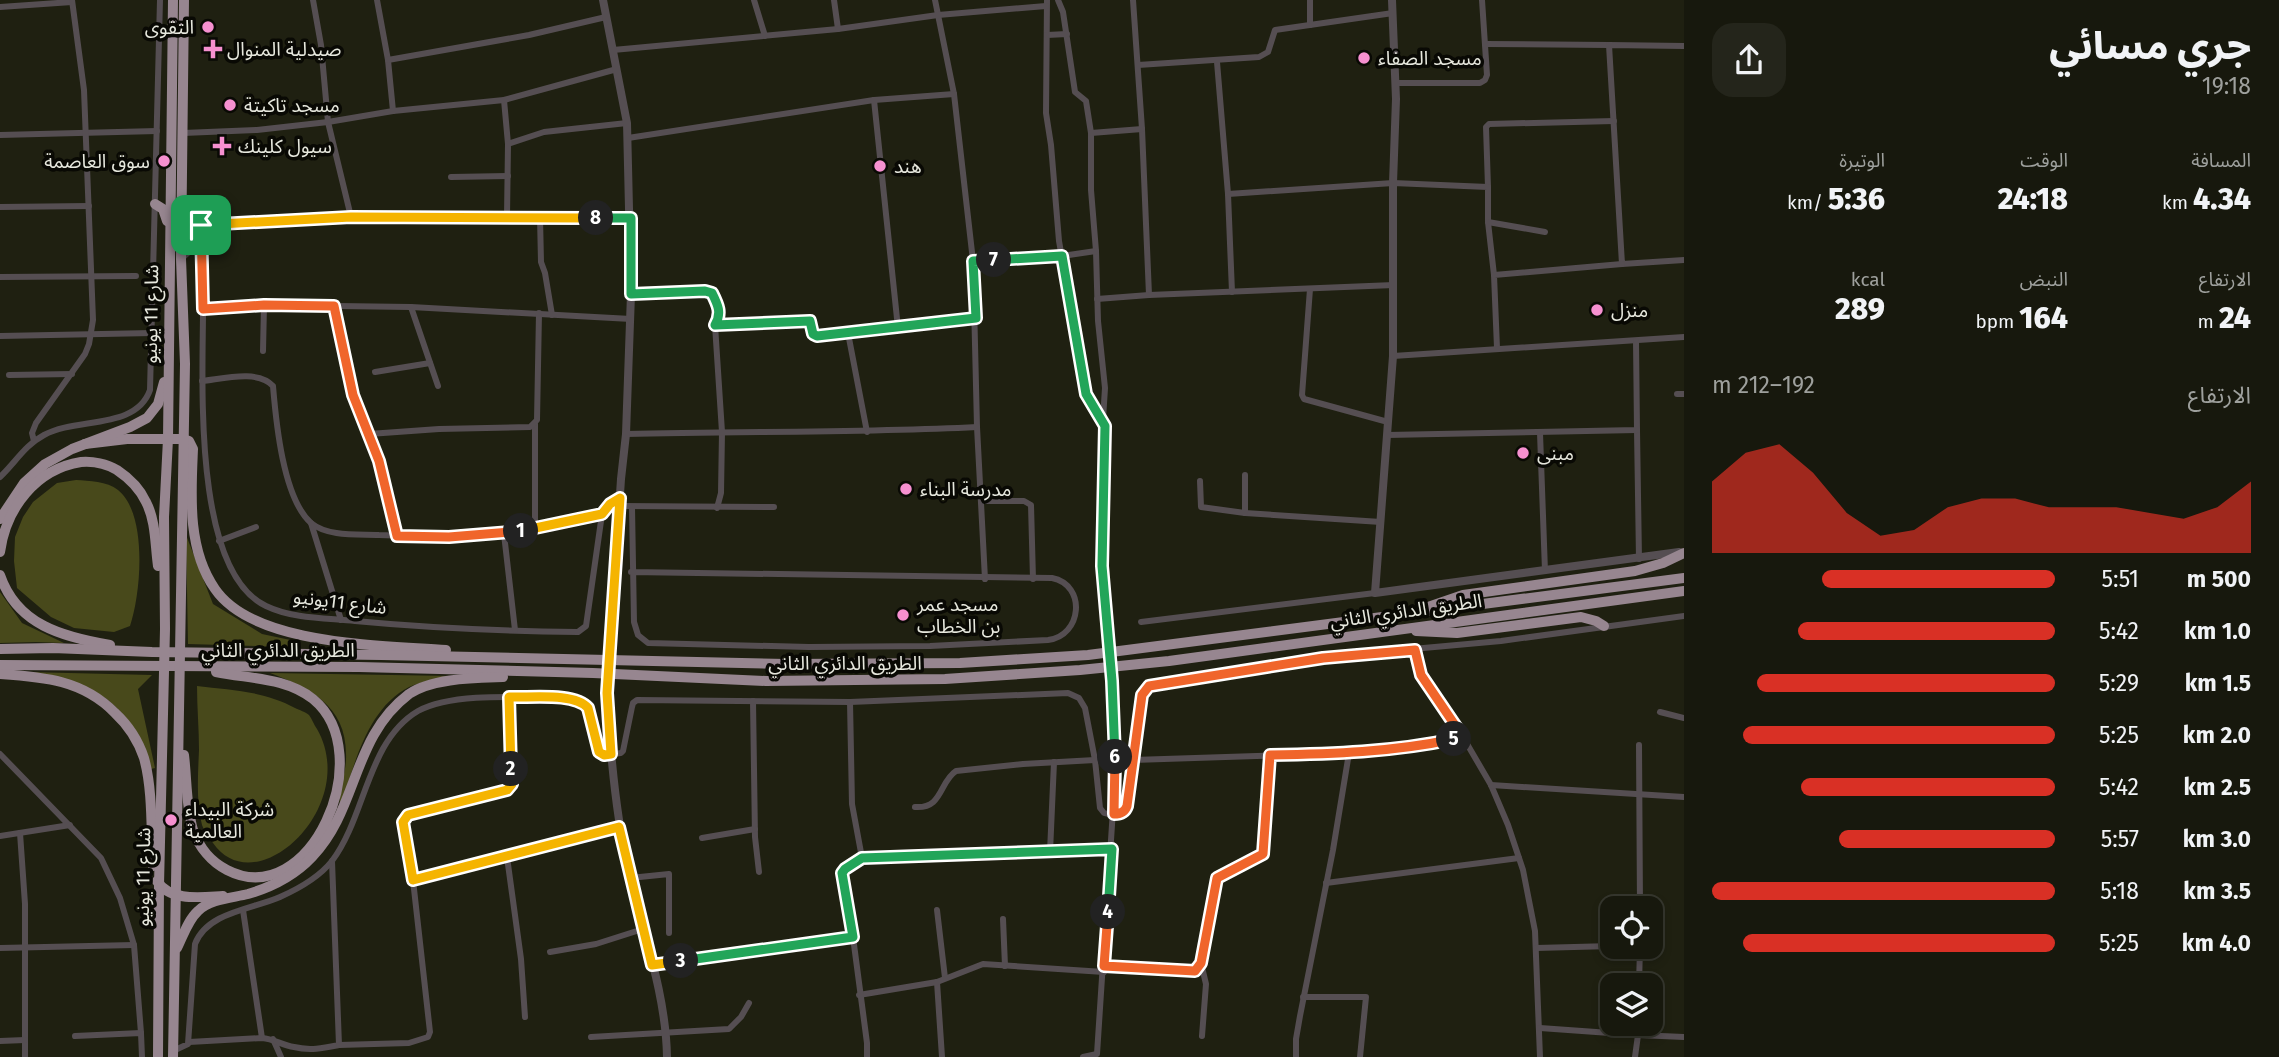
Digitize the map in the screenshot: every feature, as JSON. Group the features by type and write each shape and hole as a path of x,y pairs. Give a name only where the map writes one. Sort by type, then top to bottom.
{"highway":[{"name":"شارع 11 يونيو","path":"158,1057 165,629 164,517 169,439 173,0"},
{"name":"شارع 11 يونيو","path":"173,1054 185,363 181,259 184,0"},
{"path":"155,204 163,209 170,231"},
{"path":"0,519 11,500 33,474 62,454 147,418 158,404 168,366"},
{"path":"85,444 115,439 183,439 190,442 193,449 191,504 198,550 215,590 232,607 264,625 305,636 533,659"},
{"path":"0,552 3,533 15,508 31,487 48,472 66,465 87,462 112,467 127,477 147,503 153,521 164,596"},
{"path":"1421,611 1462,595 1635,571 1663,563 1684,552"},
{"path":"0,575 8,595 17,605 33,621 55,632 114,645 256,653"},
{"name":"الطريق الدائري الثاني","path":"0,649 838,665 1011,660 1088,655 1684,578"},
{"name":"الطريق الدائري الثاني","path":"0,665 359,667 766,681 968,678 1124,666 1684,591"},
{"path":"1403,629 1457,634 1581,617 1604,626"},
{"path":"179,722 189,808 194,831 203,850 218,865 251,878 272,874 291,865 321,832 337,797 341,759 338,738 330,719 314,700 288,686 269,680 193,667"},
{"path":"176,951 189,923 199,910 222,900 248,894 290,876 311,859 338,820 366,747 378,725 412,692 460,679 593,673"},
{"path":"0,674 46,678 84,689 107,705 128,728 144,758 154,876 159,885 176,895 206,897 248,894"}],"street":[{"path":"0,477 34,441 68,426 121,417 137,410 150,390 160,0"},
{"path":"313,0 321,45 328,122 351,217"},
{"path":"377,0 388,60 393,111"},
{"path":"603,0 627,123 631,218 631,319 626,435 607,693 612,780 630,878 652,965 667,1057"},
{"path":"754,0 765,36"},
{"path":"834,0 838,29"},
{"path":"935,0 954,94 973,261 977,427 985,579"},
{"path":"1058,0 1063,12 1075,92 1086,101 1091,133 1091,190 1105,388 1102,566 1115,746 1112,849 1097,1056 1083,1057"},
{"path":"1133,0 1149,295"},
{"path":"1310,0 1310,25"},
{"path":"1376,593 1393,356 1396,83 1392,0"},
{"path":"1396,83 1480,83 1485,80 1487,75 1482,0"},
{"path":"0,7 72,1 83,76 91,335 85,354 36,423 32,433 34,441"},
{"path":"613,51 838,29 1046,3 1046,113 1062,256 1086,394 1103,419"},
{"path":"1138,65 1259,57 1268,52 1275,30 1392,13"},
{"path":"388,60 529,35 606,17"},
{"path":"1047,35 1067,34"},
{"path":"1485,44 1684,46"},
{"path":"1609,45 1622,264"},
{"path":"1217,61 1228,194 1232,292"},
{"path":"183,133 257,130 393,111 504,100 617,69"},
{"path":"628,138 874,100 954,94"},
{"path":"504,100 508,144 507,216"},
{"path":"874,100 898,328"},
{"path":"1497,348 1494,275 1488,222 1486,127 1489,124 1614,121"},
{"path":"508,144 544,132 627,123"},
{"path":"1091,133 1142,129"},
{"path":"0,135 157,131"},
{"path":"451,177 508,176"},
{"path":"1228,194 1393,183 1488,187"},
{"path":"0,207 89,206"},
{"path":"181,259 189,252 194,229 201,225 351,217 631,218"},
{"path":"540,217 541,262 552,316"},
{"path":"1488,222 1545,232"},
{"name":"شارع 11يونيو","path":"201,225 202,381 207,484 219,541 235,575 264,606 301,616 341,620 426,627 578,632 586,626 602,514"},
{"path":"973,261 1062,256 1096,251"},
{"path":"1494,275 1684,260"},
{"path":"0,277 136,275"},
{"path":"1097,299 1394,285"},
{"path":"1310,289 1302,395 1304,399 1388,422"},
{"path":"631,294 701,291 712,293 720,308 715,325 722,432 721,493 717,508"},
{"path":"203,309 264,305 411,306 631,319"},
{"path":"263,351 264,305"},
{"path":"334,306 353,395 379,461 397,536"},
{"path":"411,306 438,386"},
{"path":"536,529 535,424 539,313"},
{"path":"715,325 810,321 813,334 817,336 976,318"},
{"path":"0,336 153,333"},
{"path":"848,333 867,432"},
{"path":"1393,356 1684,337"},
{"path":"1636,341 1639,559"},
{"path":"375,372 430,363"},
{"path":"9,375 72,374"},
{"path":"202,381 253,376 263,378 273,386 278,438 290,485 300,509 311,523 341,620"},
{"path":"369,434 530,427 535,424"},
{"path":"626,435 867,432 977,427"},
{"path":"1387,435 1637,430"},
{"path":"1540,433 1545,571"},
{"path":"1245,475 1245,513"},
{"path":"1200,481 1201,507 1245,513 1381,522"},
{"path":"981,501 1024,501 1031,505 1033,579"},
{"path":"311,523 330,531 449,537 536,529 602,514 610,504 620,502 632,507 774,507"},
{"path":"631,572 1052,578 1069,586 1074,594 1073,622 1060,638 930,646 809,647 648,643 638,635 635,627 631,572 632,507"},
{"path":"219,541 256,527"},
{"path":"503,534 515,630"},
{"path":"1141,622 1684,552"},
{"path":"173,1054 189,1042 193,968 198,937 212,922 297,889 332,862 354,820 378,758 388,740 408,719 426,707 475,698 570,698 588,708 599,752 604,755 623,751 633,703 638,700 850,702 1068,693 1079,698 1083,704 1095,760 1100,808 1104,813 1114,814 1122,813 1126,808 1142,695 1146,688 1152,685 1229,675 1335,656 1501,641 1684,615"},
{"path":"1415,650 1421,675 1463,737 1491,785 1519,858 1530,901 1536,947 1540,1057"},
{"path":"189,1042 262,1038 303,1049 409,1043 428,1037 430,1032 413,880 403,822 408,815 507,790 511,786 509,697"},
{"path":"753,701 755,829 759,872"},
{"path":"850,702 852,804 862,858"},
{"path":"1660,712 1684,718"},
{"path":"1133,760 1349,753 1423,745 1463,737"},
{"path":"1639,745 1640,896"},
{"path":"1296,1057 1303,997 1349,753"},
{"path":"0,754 101,858 120,898 134,945 142,1057"},
{"path":"859,995 937,982 983,964 1191,972 1199,968 1217,878 1263,854 1270,755"},
{"path":"915,807 933,802 942,792 951,774 956,771 1095,760"},
{"path":"1050,852 1054,762"},
{"path":"1491,785 1684,797"},
{"path":"0,836 71,825"},
{"path":"413,880 619,827"},
{"path":"702,838 755,829"},
{"path":"20,833 25,947 25,1057"},
{"path":"867,1057 853,937 842,873 845,869 862,858 1112,849"},
{"path":"507,857 521,959 525,1017"},
{"path":"1326,883 1519,858"},
{"path":"332,862 339,1045"},
{"path":"630,878 668,874 669,933"},
{"path":"243,910 262,1038"},
{"path":"937,910 945,978"},
{"path":"1003,919 1006,966"},
{"path":"550,952 596,944 643,929"},
{"path":"652,965 853,937"},
{"path":"0,948 134,945"},
{"path":"1536,947 1600,946"},
{"path":"1201,963 1206,984 1202,1036"},
{"path":"937,982 942,1057"},
{"path":"1303,997 1366,997 1360,1057"},
{"path":"591,1037 729,1029 741,1017 748,1003"},
{"path":"1540,1028 1600,1032"},
{"path":"75,1036 141,1033"},
{"path":"1635,1057 1638,1036"},
{"path":"1661,1036 1684,1037"},
{"path":"273,1039 281,1057"},
{"path":"0,1041 25,1040"}],"shaded area":[{"path":"76,480 114,487 128,501 134,517 139,555 137,595 130,626 114,632 74,628 51,617 17,588 15,537 23,517 33,502 57,483"},
{"path":"186,535 213,604 262,634 300,642 290,647 188,644"},
{"path":"0,592 22,623 64,643 0,643"},
{"path":"27,672 152,675 138,689 155,768 151,769 128,721 104,697"},
{"path":"270,673 452,676 409,687 382,709 364,740 340,808 346,754 340,723 323,701 311,692"},
{"path":"197,686 247,692 283,702 308,714 317,729 327,759 325,788 315,815 298,838 276,854 254,862 232,859 213,843 203,827 198,797"}],"place":[{"name":"التقوى","path":"208,27"},
{"name":"صيدلية المنوال","path":"213,49"},
{"name":"مسجد الصفاء","path":"1364,58"},
{"name":"مسجد تاكيتة","path":"230,105"},
{"name":"سيول كلينك","path":"222,146"},
{"name":"سوق العاصمة","path":"164,161"},
{"name":"هند","path":"880,166"},
{"name":"منزل","path":"1597,310"},
{"name":"مبنى","path":"1523,453"},
{"name":"مدرسة البناء","path":"906,489"},
{"name":"مسجد عمر بن الخطاب","path":"903,615"},
{"name":"شركة البيداء العالمية","path":"171,820"}],"route":[{"path":"351,217 631,218 631,294 705,291 712,293 720,308 715,325 810,321 813,334 817,336 976,318 973,261 1062,256 1086,394 1105,426 1102,566 1114,714 1114,814 1122,813 1127,806 1142,695 1146,688 1152,685 1229,675 1323,658 1415,650 1421,675 1463,737 1423,745 1349,753 1270,755 1263,854 1217,878 1201,963 1199,968 1191,972 1104,966 1112,849 862,858 845,869 841,878 853,937 652,965 619,827 413,880 403,822 408,815 510,788 509,697 570,698 585,704 599,752 604,755 611,754 607,693 620,498 610,504 602,514 549,527 503,534 397,536 379,461 353,395 334,306 264,305 203,309 201,225 351,217"}]}
